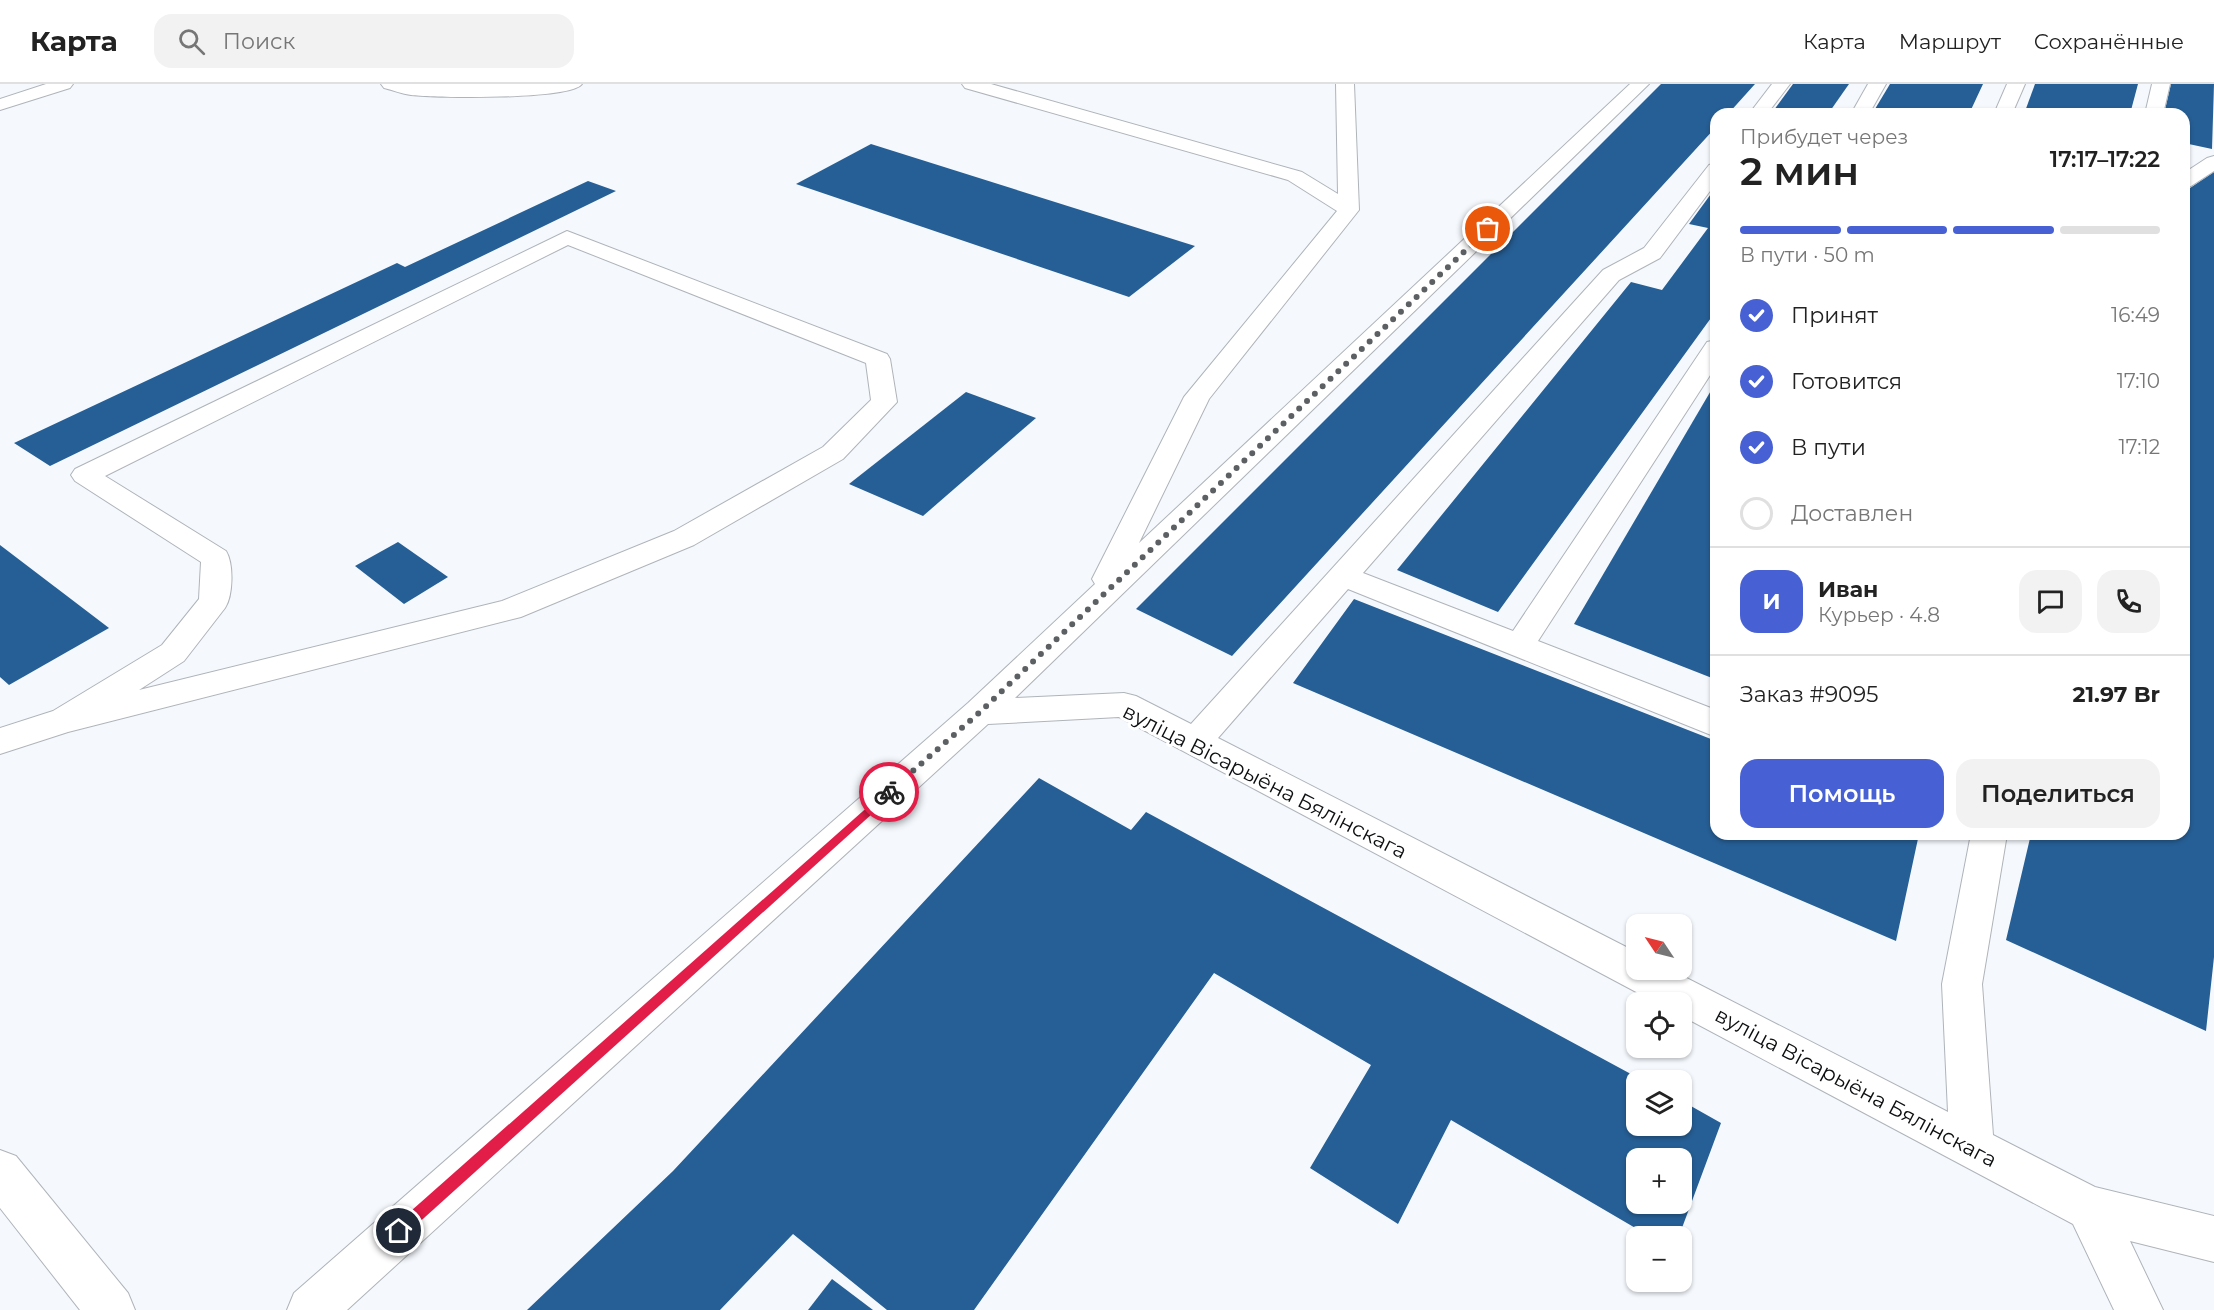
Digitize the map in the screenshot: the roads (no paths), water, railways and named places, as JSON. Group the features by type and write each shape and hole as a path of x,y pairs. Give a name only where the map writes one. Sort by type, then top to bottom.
{"street":[{"path":"0,105 64,84"},
{"path":"390,84 411,90 514,91 565,87 573,84"},
{"path":"971,84 1295,176 1349,210"},
{"path":"1097,600 1197,397 1349,210 1345,84"},
{"path":"311,1310 980,712 1640,84"},
{"path":"1763,108 1781,84"},
{"path":"1863,108 1877,84"},
{"path":"2006,108 2016,84"},
{"path":"2155,108 2161,84"},
{"path":"2190,174 2214,162"},
{"path":"1195,742 1611,275 1652,253 1710,177"},
{"path":"0,741 65,720 510,610 684,538 833,453 884,402 878,359 567,237 85,475 216,558 214,601 173,653 65,720"},
{"path":"1519,646 1710,355"},
{"path":"1343,576 1710,722"},
{"name":"вуліца Вісарыёна Бялінскага","path":"980,712 1124,705 2089,1208 2214,1239"},
{"path":"1972,1147 1962,984 1988,840"},
{"path":"0,1172 111,1310"},
{"path":"2089,1208 2139,1310"}]}
